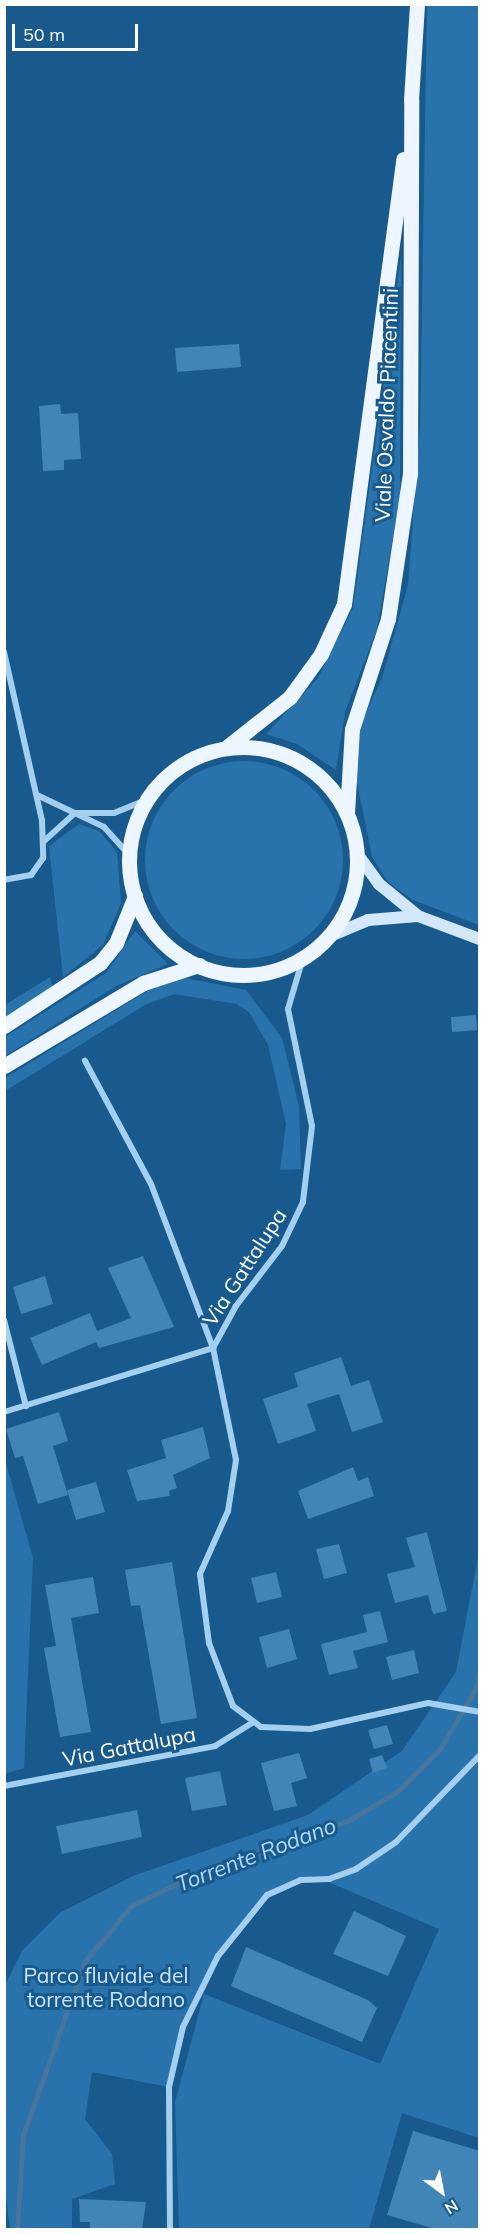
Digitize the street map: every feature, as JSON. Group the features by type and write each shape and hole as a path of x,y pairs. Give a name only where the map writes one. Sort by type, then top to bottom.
{"main road":[{"name":"Viale Osvaldo Piacentini","path":"347,813 352,729 388,619 410,473 411,100 417,4"},
{"name":"Viale Osvaldo Piacentini","path":"227,747 290,697 321,654 344,604 411,100"},
{"path":"418,916 368,920 328,937 303,957 270,971 241,974 199,966 159,938 135,896 129,855 147,800 175,769 227,747 256,747 301,762 336,793 347,813 358,855 379,884 418,916 480,939"},
{"path":"328,937 347,907 358,855"},
{"path":"4,1026 100,963 117,943 135,896"},
{"path":"4,1066 144,983 199,966"}],"street":[{"path":"4,652 36,795 43,842 39,871 4,880"},
{"path":"36,795 104,827 129,855"},
{"path":"43,842 75,813 114,813 147,800"},
{"name":"Via Gattalupa","path":"213,1348 236,1306 282,1246 303,1202 312,1147 307,1086 288,1008 303,957"},
{"name":"Via Gattalupa","path":"4,1786 215,1746 252,1723 224,1690 200,1589 203,1560 228,1511 236,1474 213,1348 151,1184 85,1061"},
{"path":"4,1320 26,1406"},
{"path":"4,1412 213,1348"},
{"path":"252,1723 287,1731 310,1729 438,1702 480,1712"},
{"path":"170,2229 169,2087 183,2027 218,1956 267,1896 301,1880 356,1869 403,1835 480,1755"}],"green space":[{"path":"427,5 479,5 479,925 413,900 388,882 372,857 355,773 361,723 382,678 408,585 420,426"},
{"path":"401,256 400,497 377,629 345,712 336,770 297,744 266,734 318,678 353,608"},
{"path":"234,761 254,761 291,772 321,797 336,822 343,850 339,889 332,907 307,937 291,948 273,955 254,959 234,959 197,948 167,923 156,907 149,889 145,870 145,850 156,813 181,783 197,772 215,765"},
{"path":"79,824 99,831 117,852 121,903 103,945 63,977 49,846"},
{"path":"135,931 168,964 116,986 5,1056 5,1037 106,973"},
{"path":"50,977 53,990 5,1019 5,1005"},
{"path":"185,978 246,990 282,1038 299,1106 301,1169 280,1170 286,1124 268,1045 249,1012 237,1004 174,994 145,1005 5,1091 5,1078 159,984"},
{"path":"5,1460 33,1558 24,1768 5,1774"},
{"name":"Parco fluviale del torrente Rodano","path":"479,1552 479,2138 402,2113 369,2229 179,2229 175,2102 204,1994 380,2064 439,1929 314,1876 257,1904 230,1938 183,2027 169,2087 92,2072 85,2119 112,2154 115,2184 72,2199 72,2229 10,2229 5,2190 5,1985 22,1951 61,1912 133,1876 308,1815 402,1751 456,1672"}],"building":[{"path":"239,344 241,367 177,372 175,348"},
{"path":"60,404 61,414 78,413 81,459 64,460 64,470 43,471 39,406"},
{"path":"476,1015 477,1030 452,1032 451,1017"},
{"path":"143,1256 174,1327 99,1348 96,1342 42,1365 30,1338 90,1313 97,1331 131,1318 108,1268"},
{"path":"45,1276 53,1304 21,1314 13,1287"},
{"path":"341,1357 351,1386 369,1380 383,1422 352,1432 339,1394 307,1404 316,1431 278,1444 263,1399 298,1387 294,1373"},
{"path":"59,1412 68,1441 53,1446 68,1495 38,1504 23,1456 15,1458 6,1429"},
{"path":"203,1427 210,1458 173,1475 177,1488 169,1491 170,1496 137,1501 127,1470 166,1458 161,1440"},
{"path":"353,1467 358,1481 368,1477 374,1496 308,1519 298,1491"},
{"path":"96,1482 105,1512 76,1520 67,1490"},
{"path":"427,1532 447,1611 433,1614 428,1595 395,1603 387,1574 415,1567 406,1538"},
{"path":"339,1544 347,1573 324,1579 316,1549"},
{"path":"172,1562 197,1718 161,1724 140,1605 131,1606 125,1570"},
{"path":"276,1572 282,1597 257,1603 251,1578"},
{"path":"93,1577 99,1613 71,1618 91,1732 60,1737 44,1648 56,1646 45,1585"},
{"path":"380,1611 388,1642 353,1651 358,1668 329,1675 321,1644 367,1632 363,1615"},
{"path":"289,1629 297,1659 267,1668 259,1637"},
{"path":"414,1650 419,1673 392,1680 386,1657"},
{"path":"387,1725 393,1744 374,1749 368,1730"},
{"path":"299,1753 307,1778 291,1783 297,1806 274,1811 261,1763"},
{"path":"382,1755 387,1768 373,1773 369,1759"},
{"path":"220,1771 227,1805 192,1811 185,1778"},
{"path":"137,1810 142,1837 62,1854 56,1826"},
{"path":"354,1911 406,1936 388,1976 333,1954"},
{"path":"246,1947 368,2000 377,2008 362,2042 231,1986"},
{"path":"413,2131 480,2151 480,2229 435,2229 387,2215"},
{"path":"79,2199 146,2202 142,2229 90,2229 90,2222 80,2222"}],"waterway":[{"name":"Torrente Rodano","path":"17,2230 23,2135 85,1961 131,1906 215,1865 293,1843 351,1819 398,1791 440,1749 477,1686 480,1669"}]}
